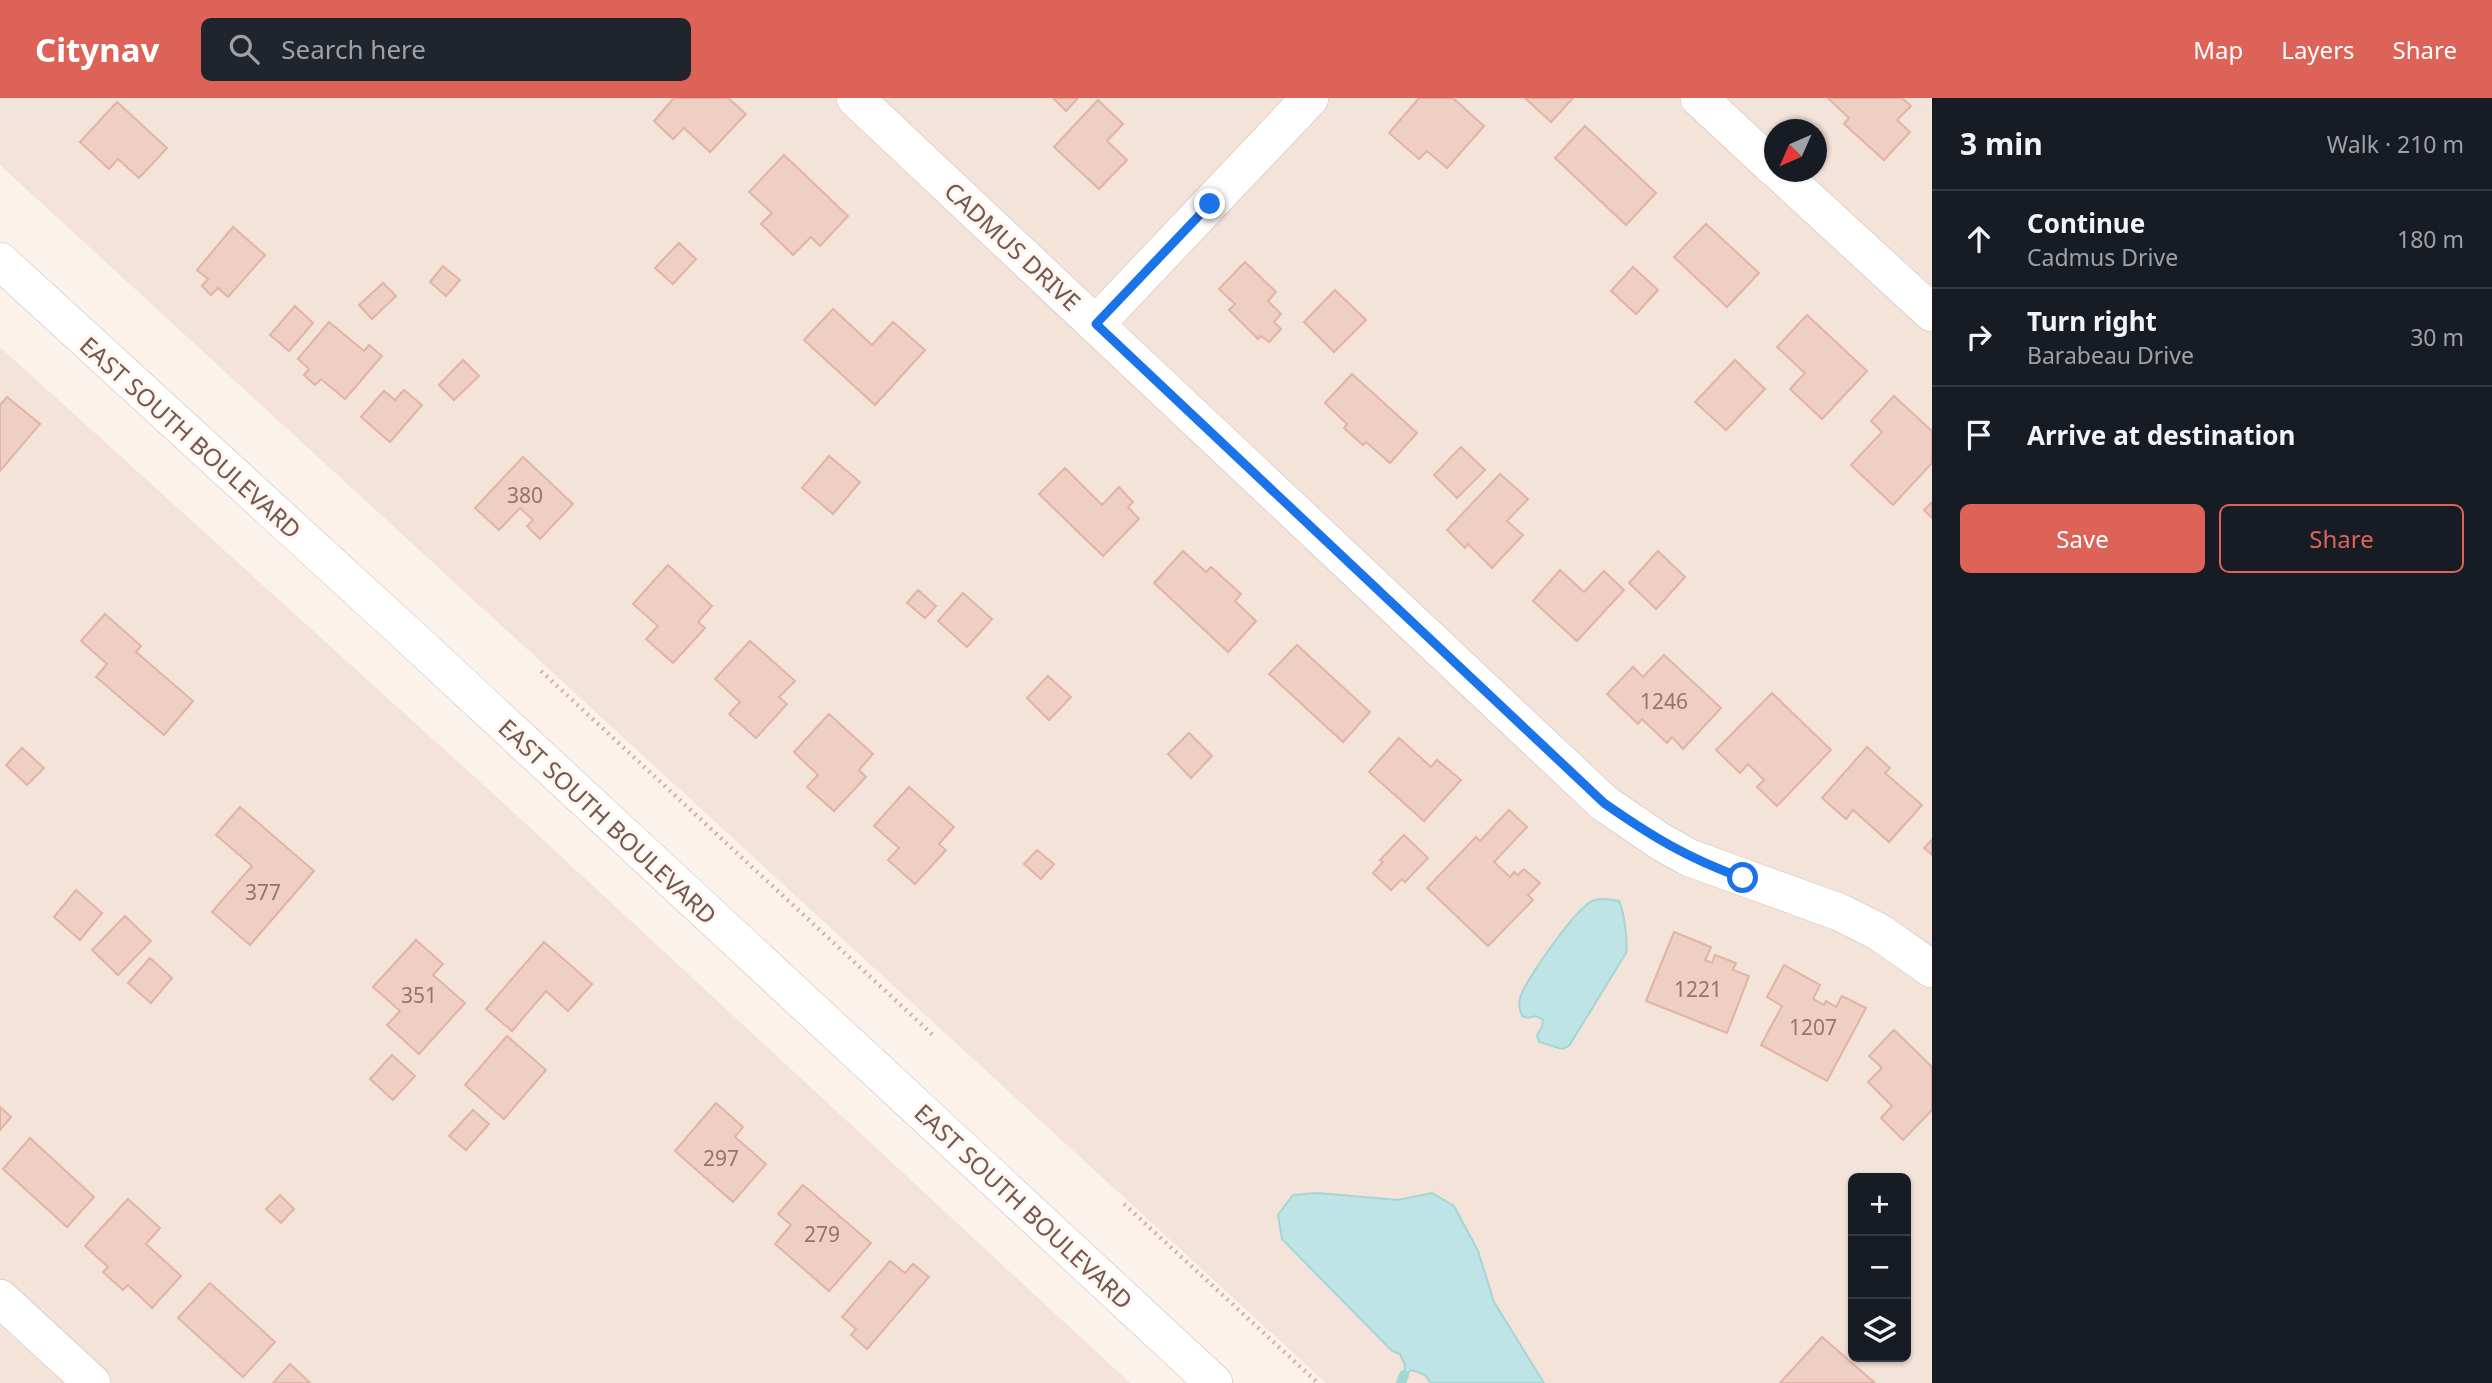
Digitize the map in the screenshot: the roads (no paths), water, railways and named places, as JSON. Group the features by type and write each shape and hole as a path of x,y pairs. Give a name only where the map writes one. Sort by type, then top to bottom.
{"street":[{"name":"CADMUS DRIVE","path":"855,98 1604,803 1661,842 1690,858 1839,912 1879,932 1932,969"},
{"path":"1096,324 1310,98"},
{"path":"1699,98 1764,159"},
{"path":"1790,182 1932,313"},
{"name":"EAST SOUTH BOULEVARD","path":"0,261 407,634 1214,1383"},
{"path":"0,1298 92,1383"}],"water":[{"path":"1606,899 1619,901 1621,905 1626,953 1569,1046 1562,1049 1539,1042 1537,1035 1543,1020 1536,1016 1522,1016 1519,1006 1525,986 1577,914 1587,904"},
{"path":"1317,1193 1398,1200 1432,1193 1454,1206 1478,1251 1494,1302 1544,1383 1431,1383 1425,1375 1412,1370 1404,1375 1405,1365 1400,1354 1392,1351 1282,1239 1278,1215 1293,1195"}],"waterway":[{"path":"1401,1383 1404,1375"}]}
